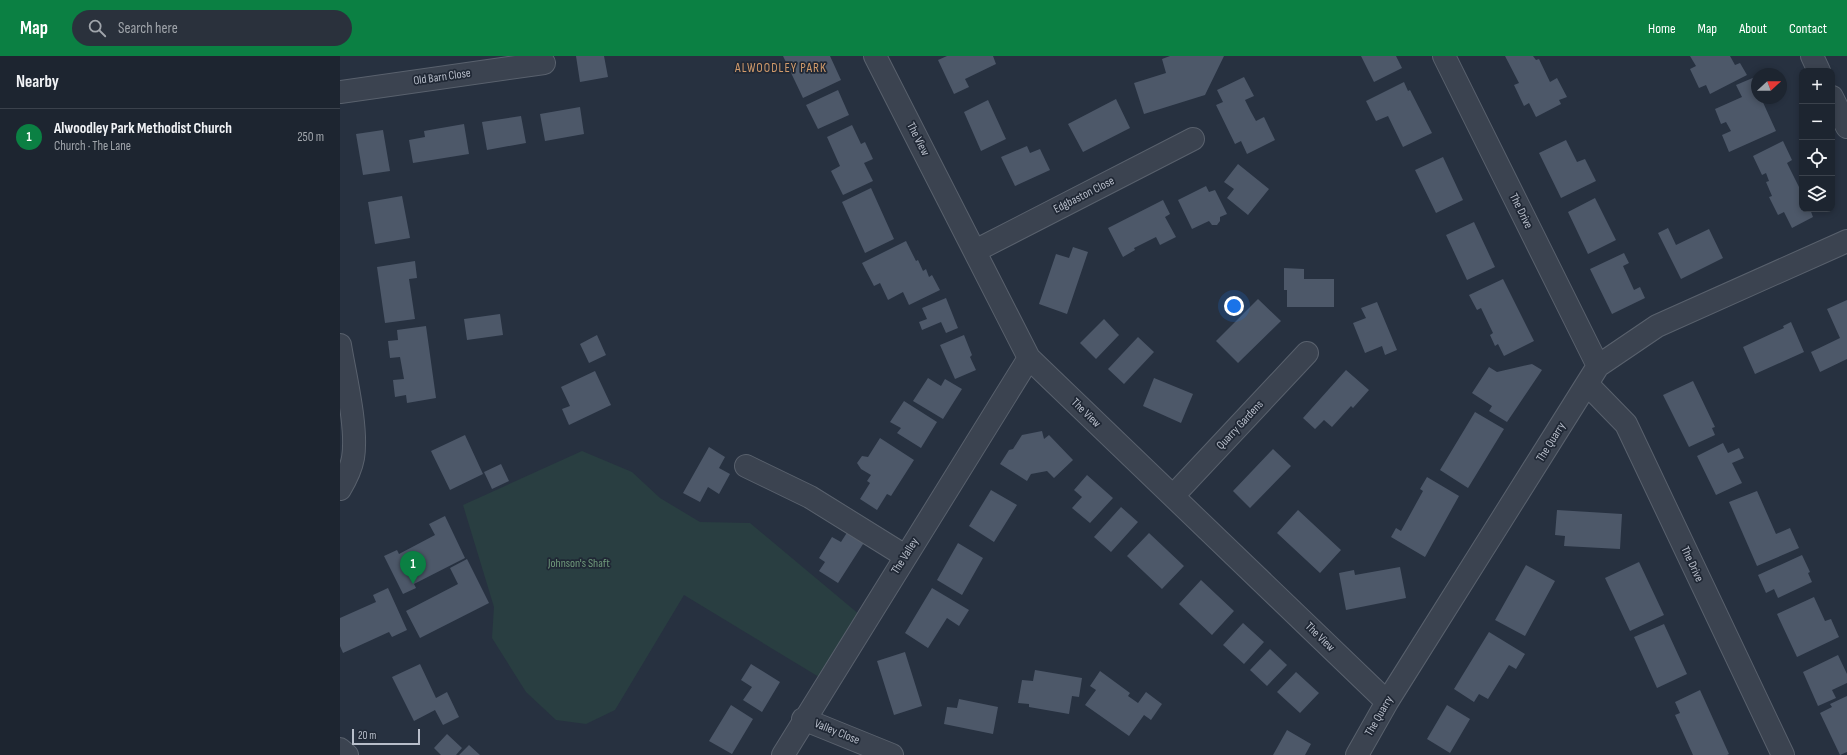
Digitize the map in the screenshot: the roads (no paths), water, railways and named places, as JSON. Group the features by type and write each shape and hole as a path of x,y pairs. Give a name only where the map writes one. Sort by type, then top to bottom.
{"street":[{"name":"The View","path":"875,56 1029,358 1387,702"},
{"name":"The Drive","path":"1444,56 1592,375 1626,424 1778,753"},
{"path":"1812,56 1818,68"},
{"name":"Old Barn Close","path":"340,92 544,63"},
{"path":"1835,103 1847,127"},
{"name":"Edgbaston Close","path":"975,251 1193,139"},
{"name":"The Quarry","path":"1357,755 1387,702 1592,375 1657,326 1847,241"},
{"path":"340,345 354,437 353,458 348,477 340,489"},
{"name":"Quarry Gardens","path":"1173,496 1307,353"},
{"name":"The Valley","path":"782,755 1029,358"},
{"path":"746,466 810,497 906,556"},
{"name":"Valley Close","path":"804,719 892,755"},
{"path":"340,749 347,755"}],"place":[{"name":"Alwoodley Park Methodist Church","path":"413,584"}],"district":[{"name":"ALWOODLEY PARK","path":"781,68"}],"park label":[{"name":"Johnson's Shaft","path":"579,563"}]}
